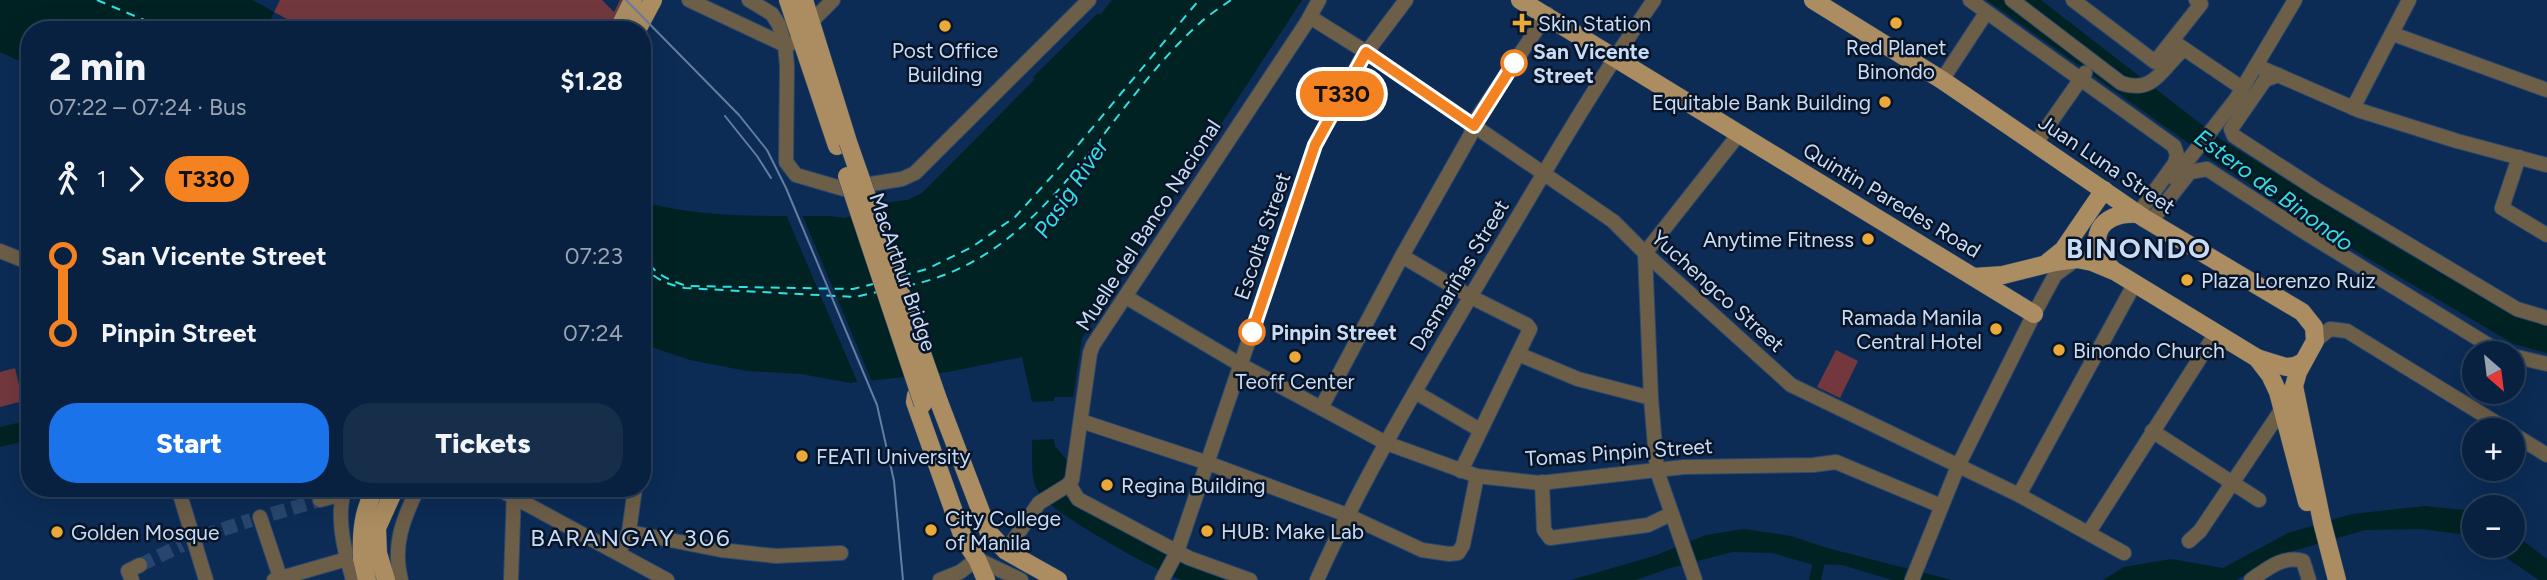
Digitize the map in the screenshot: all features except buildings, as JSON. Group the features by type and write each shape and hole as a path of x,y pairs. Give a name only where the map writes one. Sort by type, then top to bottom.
{"main road":[{"path":"622,21 633,0"},
{"path":"642,21 653,0"},
{"name":"MacArthur Bridge","path":"788,0 793,44 843,144"},
{"name":"MacArthur Bridge","path":"804,0 843,144 930,398 977,559 986,580"},
{"name":"Quintin Paredes Road","path":"1521,0 1548,7 1614,58 1974,277 2003,275 2077,259 2092,262 2135,283 2257,358"},
{"name":"Juan Luna Street","path":"1813,0 1942,80 2141,216 2302,312 2314,327 2315,341"},
{"path":"2042,266 2063,250 2104,190"},
{"path":"2116,272 2098,250 2097,234 2103,225 2113,218 2127,214 2141,216"},
{"path":"1974,277 2034,314"},
{"path":"2315,341 2296,376 2294,386 2317,523"},
{"path":"2257,358 2286,367 2303,362"},
{"path":"2257,358 2274,383 2317,523 2325,556 2327,580"},
{"name":"MacArthur Bridge","path":"930,398 989,533 1006,551"},
{"path":"367,497 361,524 362,556 367,580"},
{"path":"362,556 377,528 404,497"},
{"path":"1006,551 1058,580"},
{"path":"362,556 386,580"},
{"path":"2325,556 2337,580"}],"street":[{"path":"689,0 793,44"},
{"path":"749,0 772,14 793,44"},
{"path":"810,23 833,0"},
{"path":"871,184 902,179 915,173 1089,0"},
{"name":"Muelle del Banco Nacional","path":"1067,486 1073,476 1091,349 1319,0"},
{"name":"Escolta Street","path":"1164,576 1176,555 1315,145 1366,52 1406,0"},
{"name":"Dasmariñas Street","path":"1317,580 1347,515 1415,392 1614,58 1654,0"},
{"path":"1970,0 2082,77 2174,146 2175,163 2141,216"},
{"path":"2012,0 2121,83 2140,87 2149,84 2162,72 2201,5 2196,0"},
{"path":"2073,0 2153,61 2158,61 2179,45"},
{"path":"2141,216 2158,199 2233,102 2295,0"},
{"path":"2353,108 2409,0"},
{"path":"1321,408 1402,256 1471,136 1474,126 1548,7"},
{"path":"1942,80 1986,13"},
{"name":"Yuchengco Street","path":"1310,17 1366,52 1613,221 1791,385 2020,495 2124,553"},
{"path":"2393,34 2547,90"},
{"path":"793,44 787,66 786,162 796,175 844,189"},
{"path":"2179,45 2242,88"},
{"path":"2035,144 2094,63"},
{"path":"2257,66 2353,108 2457,141 2547,165"},
{"path":"2277,75 2265,80 2231,129 2234,136 2319,191 2517,310 2547,318"},
{"path":"1694,580 1657,471 1645,253 1739,134"},
{"path":"2519,157 2502,208 2547,235"},
{"path":"2141,216 2151,218 2156,215 2190,172 2207,169 2482,341"},
{"path":"0,251 21,260"},
{"path":"1402,256 1530,329 1461,471"},
{"path":"1914,573 1958,466 2034,314 2055,275 2077,259"},
{"path":"2020,495 2135,283"},
{"name":"Tomas Pinpin Street","path":"1126,297 1241,365 1386,443 1477,477 1542,482 1684,467 1814,465 1836,462 1941,506"},
{"path":"2315,341 2330,328 2341,329 2488,418"},
{"path":"2089,532 2216,333"},
{"path":"1518,354 1578,379 1651,398"},
{"path":"2525,359 2547,364"},
{"path":"1415,392 1480,430"},
{"path":"2189,541 2200,531 2282,409"},
{"path":"1081,421 1208,463 1347,515 1422,550 1449,554 1458,553 1463,545 1477,477"},
{"path":"2152,431 2259,500"},
{"path":"2525,441 2547,455"},
{"path":"1542,482 1544,530 1550,538 1648,526 1671,514"},
{"path":"1006,551 1039,503 1067,486 1079,499 1176,555 1250,580"},
{"path":"181,497 206,580"},
{"path":"320,500 328,497"},
{"path":"344,497 342,529 362,556"},
{"path":"401,580 397,545 408,497"},
{"path":"512,580 514,497"},
{"path":"521,497 667,580"},
{"path":"618,553 629,531 634,497"},
{"path":"261,517 278,579 362,556"},
{"path":"629,531 708,548 776,556 841,553"},
{"path":"353,580 362,556"},
{"path":"940,580 960,572 977,559 1021,580"},
{"path":"2251,580 2275,563 2296,559 2303,561 2309,580"}],"shaded area":[{"path":"280,0 602,0 614,12 620,0 629,0 616,21 290,21 274,12"},
{"path":"1836,350 1858,361 1840,398 1817,387"},
{"path":"15,368 21,402 0,407 0,372"}],"water":[{"path":"0,0 252,0 274,12 270,21 21,21 21,62 0,52"},
{"name":"Pasig River","path":"1112,0 1302,0 1082,338 1073,397 1054,397 1054,401 1032,402 1022,357 948,372 850,383 801,374 747,371 690,360 651,347 651,204 711,213 845,218 891,202 907,200 922,193 1035,79 1033,77 1098,13 1100,15"},
{"name":"Estero de Binondo","path":"1987,0 2041,0 2219,138 2372,233 2516,316 2547,325 2547,353 2525,347 2525,341 2509,341 2367,258 2212,160"},
{"path":"21,422 21,442 0,447 0,427"},
{"path":"1054,439 1055,446 1067,460 1065,495 1072,503 1184,564 1229,580 1182,580 1169,575 1106,541 1048,502 1039,493 1034,481 1032,440"},
{"path":"2425,506 2462,510 2462,534 2422,529 2365,530 2290,552 2236,580 2103,580 2124,567 2171,559 2223,568 2288,533 2352,514"},
{"path":"1744,529 1791,536 1952,580 1892,580 1842,565 1810,564 1772,553 1733,552 1636,580 1571,580 1654,556 1706,535"},
{"path":"2525,542 2547,559 2547,580 2539,580 2507,558 2525,558"}],"pier":[{"path":"785,212 801,212 873,384 859,386"}],"waterway":[{"path":"1815,580 1820,557"}],"ferry route":[{"path":"97,0 147,21"},
{"path":"902,276 927,269 972,247 1015,217 1199,0"},
{"path":"906,286 956,270 999,245 1036,213 1070,176 1166,57 1201,22 1231,0"},
{"path":"651,266 659,274 687,286 853,289 873,284"},
{"path":"651,274 672,285 685,288 855,297 877,292"}],"tunnel":[{"path":"272,514 320,500"},
{"path":"203,536 251,520"},
{"path":"140,565 182,545"}],"tram line":[{"path":"626,0 647,21"},
{"path":"651,25 739,115 767,150 786,188 877,405 894,481 903,580"},
{"path":"725,116 771,178"}],"bus line":[{"name":"T330","path":"1252,332 1315,145 1366,52 1474,126 1514,63"}],"place":[{"name":"Skin Station","path":"1522,23"},
{"name":"Red Planet Binondo","path":"1896,23"},
{"name":"Post Office Building","path":"945,26"},
{"name":"San Vicente Street","path":"1514,63"},
{"name":"Equitable Bank Building","path":"1885,102"},
{"name":"Anytime Fitness","path":"1868,239"},
{"name":"Plaza Lorenzo Ruiz","path":"2187,280"},
{"name":"Ramada Manila Central Hotel","path":"1996,329"},
{"name":"Pinpin Street","path":"1252,332"},
{"name":"Binondo Church","path":"2059,350"},
{"name":"Teoff Center","path":"1295,357"},
{"name":"FEATI University","path":"802,456"},
{"name":"Regina Building","path":"1107,485"},
{"name":"City College of Manila","path":"931,530"},
{"name":"HUB: Make Lab","path":"1207,531"},
{"name":"Golden Mosque","path":"57,532"}],"district":[{"name":"BINONDO","path":"2139,248"},
{"name":"BARANGAY 306","path":"631,537"}]}
